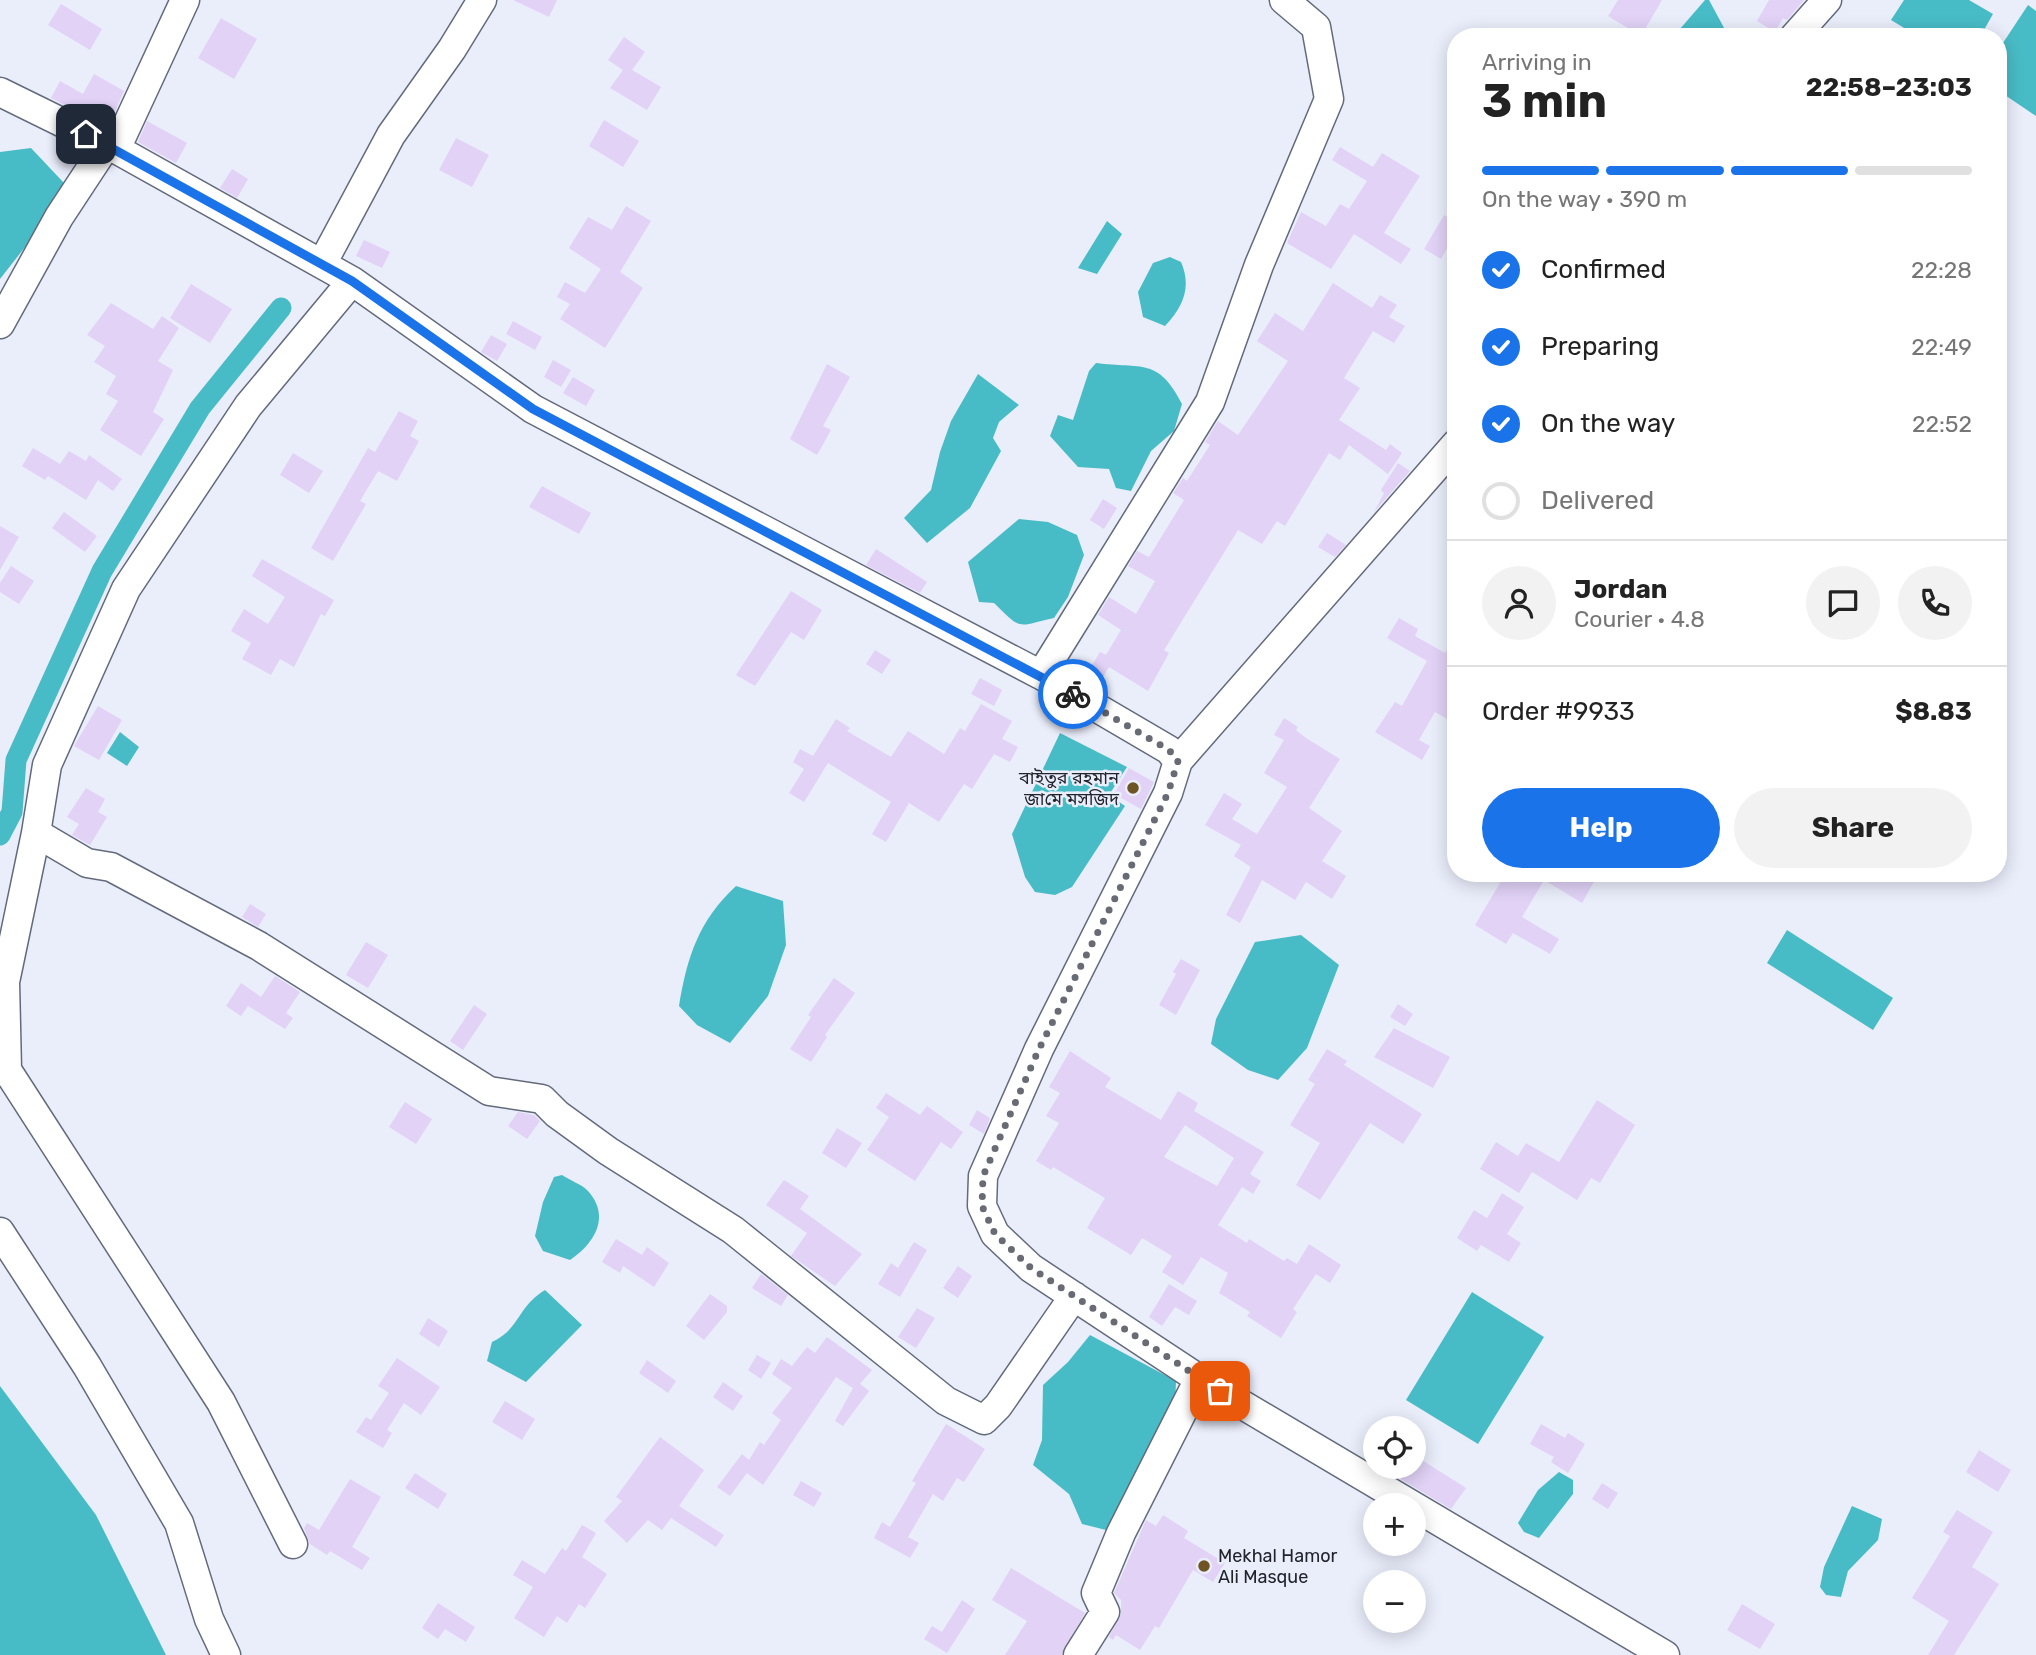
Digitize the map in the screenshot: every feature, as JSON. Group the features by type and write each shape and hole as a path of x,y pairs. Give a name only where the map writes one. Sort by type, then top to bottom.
{"street":[{"path":"0,324 58,218 112,146 185,0"},
{"path":"322,264 391,135 452,49 482,0"},
{"path":"1041,675 1210,402 1259,265 1329,99 1316,27 1284,0"},
{"path":"1802,28 1827,0"},
{"path":"0,92 112,146 352,281 533,409 1041,675 1169,750 1178,761"},
{"path":"293,1544 221,1402 7,1070 5,982 36,833 47,765 126,589 248,406 352,281"},
{"path":"1447,454 1178,761 1168,793 1039,1049 983,1176 982,1206 995,1234 1031,1268 1199,1379 1665,1655"},
{"path":"36,833 87,863 111,867 260,946 375,1016 489,1091 542,1099 557,1114 608,1151 733,1230 946,1401 984,1420 998,1406 1074,1296"},
{"path":"0,1232 87,1366 179,1523 209,1619 226,1655"},
{"path":"1078,1655 1105,1612 1096,1593 1116,1545 1199,1379"}],"water":[{"path":"1705,0 1709,0 1724,28 1681,28"},
{"path":"1904,0 1969,0 1993,14 1985,28 1904,28 1891,20"},
{"path":"2028,5 2036,11 2036,116 2007,96 2007,37"},
{"path":"31,148 64,183 40,228 0,279 0,152"},
{"path":"1107,221 1122,234 1097,274 1078,268"},
{"path":"1170,257 1181,262 1186,288 1177,312 1165,326 1143,317 1138,292 1153,263"},
{"path":"1096,363 1137,366 1156,372 1165,379 1182,404 1174,431 1151,451 1131,491 1116,488 1109,469 1078,467 1050,436 1058,415 1073,420 1089,371"},
{"path":"978,374 1019,405 999,422 993,438 1001,451 970,508 927,543 904,518 931,490 951,421"},
{"path":"1019,519 1048,522 1077,535 1084,555 1068,597 1054,618 1026,624 1016,623 994,603 979,602 968,562"},
{"path":"120,732 139,747 127,766 107,753"},
{"path":"1060,733 1127,767 1109,795 1125,806 1072,887 1055,895 1035,892 1025,877 1012,834"},
{"path":"736,886 783,901 786,945 768,996 730,1043 697,1025 679,1006 686,971 697,940 713,912"},
{"path":"1787,930 1893,998 1873,1030 1767,963"},
{"path":"1301,935 1339,965 1307,1048 1278,1080 1248,1070 1211,1044 1216,1019 1255,942"},
{"path":"562,1175 587,1190 594,1200 599,1219 593,1238 570,1260 543,1251 535,1236 543,1202 554,1177"},
{"path":"545,1290 582,1325 526,1382 487,1361 492,1342 509,1330 529,1304"},
{"path":"1472,1292 1544,1337 1478,1444 1406,1400"},
{"path":"1090,1335 1176,1381 1175,1411 1110,1531 1082,1524 1069,1494 1033,1465 1042,1440 1043,1385 1068,1362"},
{"path":"0,1386 96,1515 166,1655 0,1655"},
{"path":"1559,1472 1573,1480 1573,1494 1539,1538 1524,1532 1518,1523 1538,1490"},
{"path":"1852,1506 1882,1519 1878,1540 1848,1571 1841,1597 1826,1595 1820,1587 1824,1567"}],"building":[{"path":"513,0 557,0 549,17"},
{"path":"1618,0 1662,0 1646,28 1628,28 1608,16"},
{"path":"1769,0 1804,0 1787,20 1783,18 1777,28 1768,28 1757,21"},
{"path":"61,4 102,29 90,50 48,25"},
{"path":"221,18 257,39 234,79 198,58"},
{"path":"624,37 645,52 632,70 661,87 647,110 610,88 623,70 608,60"},
{"path":"94,74 124,91 108,127 51,98 60,81 83,94"},
{"path":"604,120 639,141 623,167 589,146"},
{"path":"147,121 187,143 176,163 138,142"},
{"path":"456,138 489,155 472,187 439,170"},
{"path":"1340,147 1373,167 1382,153 1420,176 1384,233 1411,249 1401,264 1354,234 1331,269 1287,243 1301,212 1326,226 1340,204 1349,209 1367,181 1332,160"},
{"path":"232,169 248,179 237,198 220,188"},
{"path":"626,206 651,221 620,272 643,288 605,348 560,319 570,304 557,297 565,282 585,293 601,269 569,248 588,217 612,230"},
{"path":"1444,215 1447,217 1447,249 1441,259 1424,249"},
{"path":"364,240 390,252 382,268 356,256"},
{"path":"1333,283 1372,308 1380,295 1397,305 1389,317 1405,326 1394,343 1373,331 1344,378 1360,388 1339,420 1386,450 1390,444 1402,453 1388,474 1349,445 1340,460 1329,453 1285,526 1277,521 1262,544 1238,530 1164,650 1169,653 1148,691 1109,667 1103,677 1090,669 1100,652 1106,655 1121,630 1098,615 1109,597 1136,614 1155,581 1128,566 1137,551 1149,557 1184,500 1173,493 1183,478 1187,481 1210,445 1205,442 1218,421 1238,435 1288,361 1257,341 1275,313 1303,331"},
{"path":"191,284 232,309 210,343 170,318"},
{"path":"111,303 153,329 162,316 179,328 158,361 173,370 153,412 164,419 141,456 100,430 118,401 106,394 116,376 94,362 105,346 87,335"},
{"path":"513,321 542,337 535,350 506,334"},
{"path":"491,335 507,344 497,361 481,352"},
{"path":"553,360 571,370 561,387 544,377"},
{"path":"827,364 850,377 823,426 831,430 817,455 790,439"},
{"path":"573,377 595,390 586,406 563,393"},
{"path":"399,411 418,421 410,436 419,441 397,481 378,471 360,501 366,504 333,561 311,548 368,448 375,452"},
{"path":"33,448 60,464 69,451 86,461 89,455 122,479 113,491 98,480 86,500 48,476 45,480 22,466"},
{"path":"293,453 323,471 309,493 280,475"},
{"path":"1398,463 1410,471 1374,512 1384,493 1381,490"},
{"path":"542,486 591,513 579,534 529,507"},
{"path":"1103,499 1117,508 1104,529 1090,520"},
{"path":"64,512 97,536 85,552 52,528"},
{"path":"0,526 19,537 0,570"},
{"path":"1327,533 1346,545 1335,557 1318,547"},
{"path":"876,549 927,582 920,593 866,565"},
{"path":"262,559 334,600 325,616 321,614 294,667 280,659 271,675 242,659 251,643 231,631 244,609 268,624 285,597 252,576"},
{"path":"11,566 34,581 19,604 0,592 0,583"},
{"path":"791,591 822,610 804,640 791,632 755,686 736,675"},
{"path":"1399,618 1418,629 1415,636 1445,653 1447,650 1447,719 1435,712 1419,740 1430,746 1422,760 1375,732 1395,702 1402,706 1427,661 1387,638"},
{"path":"875,650 891,660 882,674 866,664"},
{"path":"980,678 1002,690 994,706 971,694"},
{"path":"981,704 1012,721 1002,739 1018,747 1010,762 994,754 972,789 964,784 939,822 909,803 886,842 872,834 891,802 828,763 804,802 789,793 804,769 793,762 800,749 813,756 836,719 850,728 847,731 891,757 908,731 944,754 960,728 965,731"},
{"path":"98,706 122,720 99,760 74,746"},
{"path":"1284,718 1298,727 1296,730 1306,738 1340,759 1309,808 1342,831 1322,861 1346,876 1332,899 1306,882 1295,900 1262,880 1240,923 1226,915 1251,867 1234,856 1241,845 1205,825 1224,793 1242,804 1232,819 1257,834 1287,787 1264,773 1284,740 1274,735"},
{"path":"1129,768 1154,782 1141,809 1114,794"},
{"path":"86,788 105,799 98,812 107,817 90,845 72,835 79,824 67,817"},
{"path":"1501,882 1543,882 1522,917 1559,939 1550,954 1513,933 1506,944 1475,925"},
{"path":"1547,882 1594,882 1582,903"},
{"path":"250,904 266,914 258,927 242,917"},
{"path":"366,942 388,955 368,988 346,975"},
{"path":"1181,959 1200,970 1176,1015 1159,1005"},
{"path":"275,976 300,992 286,1013 293,1018 285,1029 248,1006 241,1016 226,1006 241,983 261,997"},
{"path":"834,978 855,993 825,1035 827,1037 811,1062 790,1049 811,1017 808,1015"},
{"path":"1398,1004 1413,1014 1405,1026 1390,1017"},
{"path":"474,1005 487,1014 463,1050 450,1041"},
{"path":"1394,1028 1450,1057 1433,1088 1374,1057"},
{"path":"1327,1049 1347,1061 1344,1065 1422,1114 1403,1144 1370,1123 1320,1200 1296,1185 1320,1143 1290,1125 1315,1084 1308,1080"},
{"path":"1070,1051 1111,1078 1105,1087 1161,1120 1178,1091 1198,1103 1194,1111 1264,1152 1250,1174 1261,1181 1253,1194 1242,1187 1218,1225 1247,1243 1249,1239 1284,1261 1287,1258 1297,1264 1309,1244 1341,1265 1330,1283 1316,1274 1293,1309 1297,1312 1281,1338 1247,1316 1250,1312 1219,1293 1228,1273 1201,1257 1183,1285 1162,1272 1172,1256 1142,1238 1131,1255 1087,1228 1105,1198 1053,1167 1051,1170 1036,1161 1059,1123 1046,1116 1060,1093 1049,1087","holes":["1185,1125 1234,1158 1217,1186 1164,1157"]},
{"path":"886,1093 920,1115 927,1106 963,1132 951,1149 941,1142 915,1181 867,1150 889,1117 876,1108"},
{"path":"1597,1100 1635,1125 1600,1183 1591,1178 1577,1200 1532,1172 1519,1193 1480,1169 1496,1142 1518,1156 1526,1143 1559,1162"},
{"path":"405,1102 432,1119 416,1144 389,1127"},
{"path":"977,1110 990,1118 984,1134 969,1125"},
{"path":"518,1112 534,1115 540,1121 527,1139 508,1126"},
{"path":"837,1128 862,1143 846,1168 822,1153"},
{"path":"784,1180 809,1196 800,1209 862,1254 835,1286 791,1256 807,1233 766,1205"},
{"path":"1502,1193 1524,1207 1507,1234 1521,1243 1509,1262 1481,1245 1477,1251 1457,1238 1474,1210 1487,1218"},
{"path":"616,1239 642,1255 647,1247 669,1263 654,1287 623,1266 620,1273 602,1262"},
{"path":"914,1242 927,1250 900,1297 878,1284 891,1263 898,1268"},
{"path":"958,1266 972,1276 958,1298 943,1288"},
{"path":"761,1274 788,1295 781,1306 752,1288"},
{"path":"1169,1284 1197,1301 1189,1315 1175,1307 1162,1326 1149,1317"},
{"path":"710,1294 727,1306 727,1312 704,1340 686,1326"},
{"path":"917,1308 935,1318 916,1348 898,1337"},
{"path":"428,1318 448,1331 439,1347 419,1334"},
{"path":"827,1337 872,1370 860,1384 869,1391 843,1426 835,1421 853,1388 836,1377 763,1485 747,1473 730,1496 717,1487 742,1454 749,1460 760,1442 764,1445 781,1420 772,1413 792,1388 772,1374 781,1359 792,1366 807,1347 815,1353"},
{"path":"757,1355 771,1363 761,1379 748,1370"},
{"path":"397,1358 440,1387 421,1415 404,1403 387,1430 392,1433 383,1448 356,1432 366,1417 371,1420 389,1393 378,1386"},
{"path":"647,1360 676,1381 668,1393 639,1373"},
{"path":"723,1382 743,1396 733,1411 713,1397"},
{"path":"505,1401 535,1419 522,1440 492,1422"},
{"path":"946,1424 985,1449 964,1482 957,1478 943,1501 933,1494 908,1537 919,1543 910,1558 874,1538 882,1522 890,1527 916,1483 912,1481"},
{"path":"1541,1424 1565,1438 1568,1433 1585,1444 1568,1473 1551,1462 1554,1457 1530,1444"},
{"path":"660,1437 704,1470 679,1506 724,1535 716,1547 671,1518 662,1530 648,1520 627,1543 604,1521 622,1501 616,1497"},
{"path":"1979,1450 2011,1470 1998,1492 1966,1472"},
{"path":"1426,1463 1466,1488 1451,1509 1401,1479 1426,1479"},
{"path":"415,1473 447,1494 438,1509 405,1488"},
{"path":"350,1479 381,1497 352,1547 370,1558 362,1570 330,1551 327,1555 310,1544 304,1528 307,1523 319,1530"},
{"path":"801,1481 822,1493 814,1507 793,1495"},
{"path":"1602,1483 1618,1493 1608,1509 1592,1499"},
{"path":"1957,1510 1993,1532 1972,1567 1999,1584 1954,1655 1928,1655 1949,1621 1912,1598 1950,1536 1943,1532"},
{"path":"1163,1515 1188,1531 1184,1538 1225,1563 1213,1582 1193,1570 1159,1628 1155,1626 1140,1650 1116,1635 1113,1640 1109,1637 1121,1614 1121,1600 1114,1593 1146,1520 1156,1526"},
{"path":"582,1525 596,1533 582,1557 607,1574 585,1608 579,1604 567,1623 557,1616 544,1637 514,1618 533,1587 513,1575 522,1560 545,1574 562,1548 566,1551"},
{"path":"1011,1568 1085,1613 1061,1655 1005,1655 1027,1621 992,1600"},
{"path":"962,1600 975,1609 947,1653 924,1639 932,1626 942,1632"},
{"path":"438,1603 475,1627 466,1642 445,1629 438,1639 422,1628"},
{"path":"1742,1604 1775,1624 1760,1649 1727,1630"}],"waterway":[{"path":"0,835 12,812 16,760 102,571 200,408 281,308"}],"way so far":[{"path":"1073,694 1169,750 1178,761 1168,793 1039,1049 994,1151 983,1176 982,1206 995,1234 1031,1268 1220,1391"}],"place":[{"name":"বাইতুর রহমান জা‌মে মস‌জিদ","path":"1133,788"},
{"name":"Mekhal Hamor Ali Masque","path":"1204,1566"}],"route":[{"path":"86,134 352,281 533,409 1017,662 1073,694"}]}
